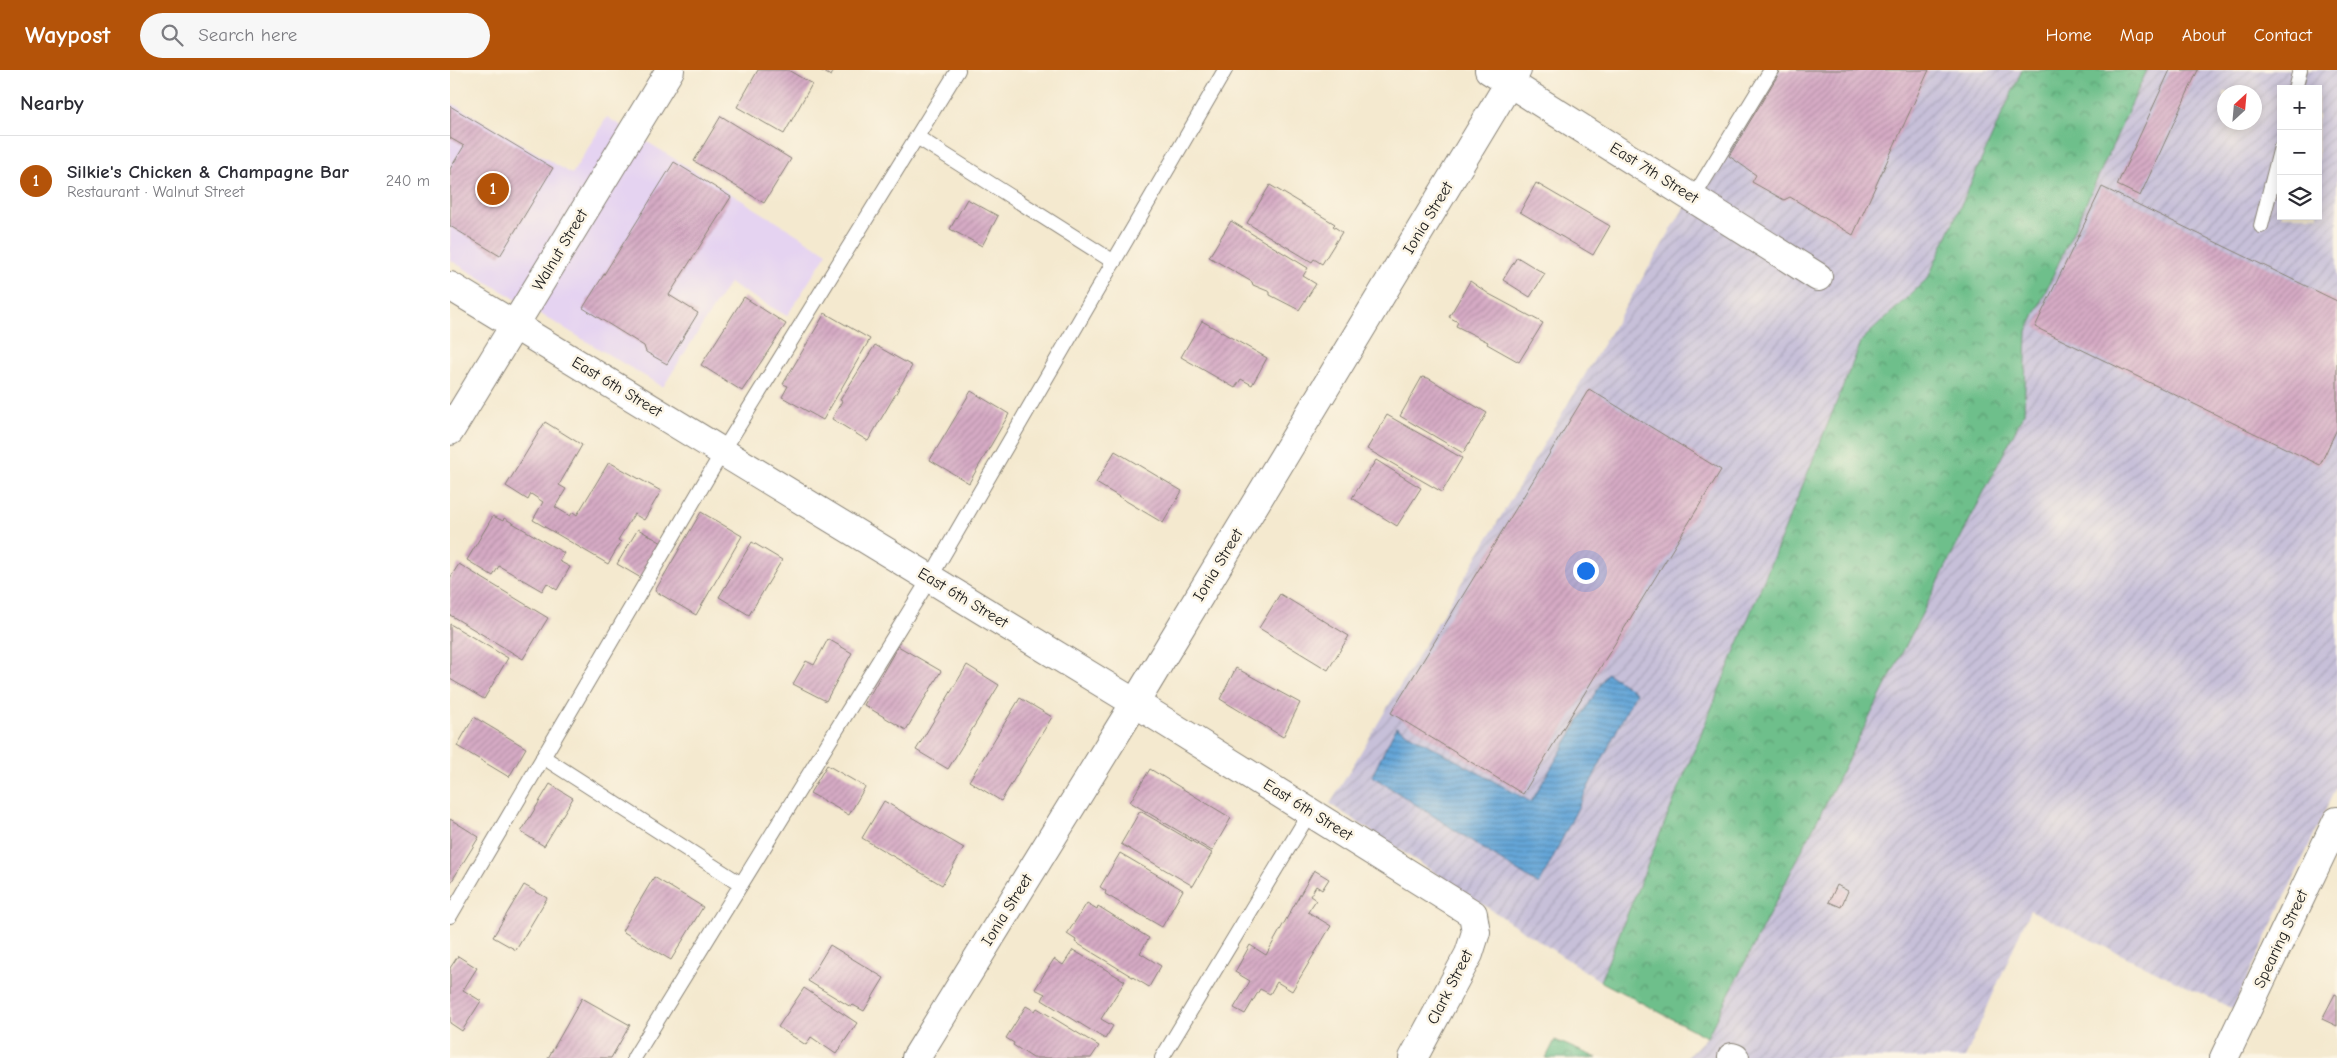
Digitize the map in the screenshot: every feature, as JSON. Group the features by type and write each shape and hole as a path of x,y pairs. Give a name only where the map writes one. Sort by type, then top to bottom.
{"street":[{"name":"Walnut Street","path":"450,431 670,70"},
{"name":"East 7th Street","path":"1505,74 1693,198 1818,277"},
{"name":"Ionia Street","path":"916,1058 1135,703 1505,74"},
{"name":"East 6th Street","path":"450,286 1135,703 1474,914"},
{"name":"Spearing Street","path":"2224,1058 2337,821"},
{"name":"Clark Street","path":"1413,1058 1469,954 1476,932 1474,914"}],"lane":[{"path":"450,916 723,451 958,70"},
{"path":"634,1058 930,578 1226,70"},
{"path":"1693,198 1771,70"},
{"path":"2296,85 2300,70"},
{"path":"917,137 1114,262"},
{"path":"2261,226 2277,163"},
{"path":"543,757 741,884"},
{"path":"1162,1058 1310,812"}],"shaded area":[{"path":"1766,70 2022,70 1928,278 1862,340 1600,981 1330,804"},
{"path":"2147,70 2337,70 2337,785 2233,1009 2030,910 1965,1058 1686,1058 1707,1037 2024,413 2027,332"},
{"path":"450,102 572,174 607,117 827,253 787,316 729,283 663,387 450,260"}],"green space":[{"path":"2022,70 2147,70 2027,332 2024,413 1707,1037 1600,981 1862,340 1928,278"},
{"path":"1555,1040 1597,1058 1546,1058"}],"water":[{"path":"1607,673 1636,692 1539,885 1372,776 1396,727 1531,802"}],"building":[{"path":"758,70 788,70 812,84 784,134 737,107"},
{"path":"820,70 834,70 831,76"},
{"path":"1781,70 1929,70 1853,235 1790,197 1784,200 1752,182 1756,175 1729,156"},
{"path":"2170,70 2198,70 2140,196 2117,185"},
{"path":"450,106 553,168 500,256 450,226 450,169 464,146 450,138"},
{"path":"721,116 791,159 764,203 694,161"},
{"path":"674,162 731,197 669,295 698,313 667,364 646,352 644,346 583,308"},
{"path":"1536,183 1610,226 1593,255 1520,212"},
{"path":"1270,185 1335,224 1333,226 1342,232 1322,264 1314,259 1312,262 1247,223"},
{"path":"2102,187 2337,301 2337,429 2320,465 2035,327"},
{"path":"967,199 998,216 982,246 950,229"},
{"path":"1231,221 1308,268 1303,276 1316,284 1299,310 1270,295 1270,292 1253,285 1252,282 1209,257"},
{"path":"1517,257 1545,274 1530,297 1503,280"},
{"path":"1470,281 1489,294 1543,323 1519,362 1487,344 1488,342 1456,326 1458,322 1449,317"},
{"path":"744,297 786,324 742,391 701,365"},
{"path":"825,313 870,339 823,420 782,397 788,386 783,384"},
{"path":"1202,321 1267,358 1252,385 1241,379 1235,388 1181,357"},
{"path":"875,345 912,366 868,441 832,419 842,401 840,400"},
{"path":"1422,377 1428,378 1487,413 1463,453 1400,416"},
{"path":"1589,389 1721,470 1523,794 1391,713"},
{"path":"971,391 1009,414 969,483 930,460"},
{"path":"1387,415 1462,458 1442,492 1367,449"},
{"path":"545,422 582,445 559,485 566,489 555,507 570,516 573,512 577,515 609,462 661,491 644,520 634,514 618,540 621,542 608,564 533,520 543,502 531,494 528,500 506,486"},
{"path":"1115,451 1182,491 1163,523 1096,483"},
{"path":"1376,460 1421,488 1397,526 1352,498"},
{"path":"701,512 742,536 696,615 655,591"},
{"path":"493,516 503,521 504,518 564,553 559,561 570,567 557,590 547,583 542,591 499,566 493,576 467,560"},
{"path":"638,529 662,543 641,578 617,564"},
{"path":"752,542 782,560 749,615 719,597"},
{"path":"459,564 548,618 523,659 450,615 450,578"},
{"path":"1280,594 1349,636 1328,670 1259,628"},
{"path":"450,624 508,658 484,699 450,679"},
{"path":"828,639 852,653 826,701 793,684 806,661 814,665"},
{"path":"898,646 941,671 906,730 864,705"},
{"path":"967,665 999,685 948,769 916,750"},
{"path":"1236,668 1300,703 1283,737 1220,699"},
{"path":"1020,698 1052,717 1001,801 969,781"},
{"path":"474,717 526,748 509,777 457,746"},
{"path":"827,765 865,787 849,815 810,793"},
{"path":"1150,769 1231,818 1212,851 1130,802"},
{"path":"550,784 573,798 544,846 521,832"},
{"path":"884,801 964,848 942,885 862,838"},
{"path":"1140,811 1212,853 1193,886 1121,844"},
{"path":"450,819 479,837 450,884"},
{"path":"1120,853 1183,890 1162,927 1105,894 1106,891 1100,887"},
{"path":"1314,870 1329,879 1322,890 1316,886 1310,896 1316,900 1308,912 1331,926 1292,991 1277,982 1270,994 1260,989 1245,1014 1234,1008 1250,981 1235,972 1250,945 1266,955"},
{"path":"654,877 703,907 671,960 622,931"},
{"path":"524,885 547,898 516,950 493,937"},
{"path":"1837,885 1848,891 1841,907 1829,902"},
{"path":"1087,903 1097,909 1098,906 1149,938 1140,953 1161,966 1149,987 1075,942 1076,940 1067,934"},
{"path":"830,945 884,978 864,1011 853,1005 851,1007 808,981"},
{"path":"1073,950 1125,981 1101,1019 1113,1026 1105,1039 1042,1000 1045,994 1035,989 1054,959 1063,965"},
{"path":"458,956 477,968 463,990 481,1001 462,1031 450,1023 450,968"},
{"path":"804,988 857,1023 836,1054 811,1037 806,1045 778,1027"},
{"path":"2335,994 2337,995 2337,1026 2322,1019"},
{"path":"582,998 630,1025 611,1058 548,1058"},
{"path":"1026,1006 1035,1011 1037,1008 1099,1046 1091,1058 1033,1058 1013,1045 1014,1043 1006,1038"}],"place":[{"name":"Silkie's Chicken & Champagne Bar","path":"493,189"}]}
